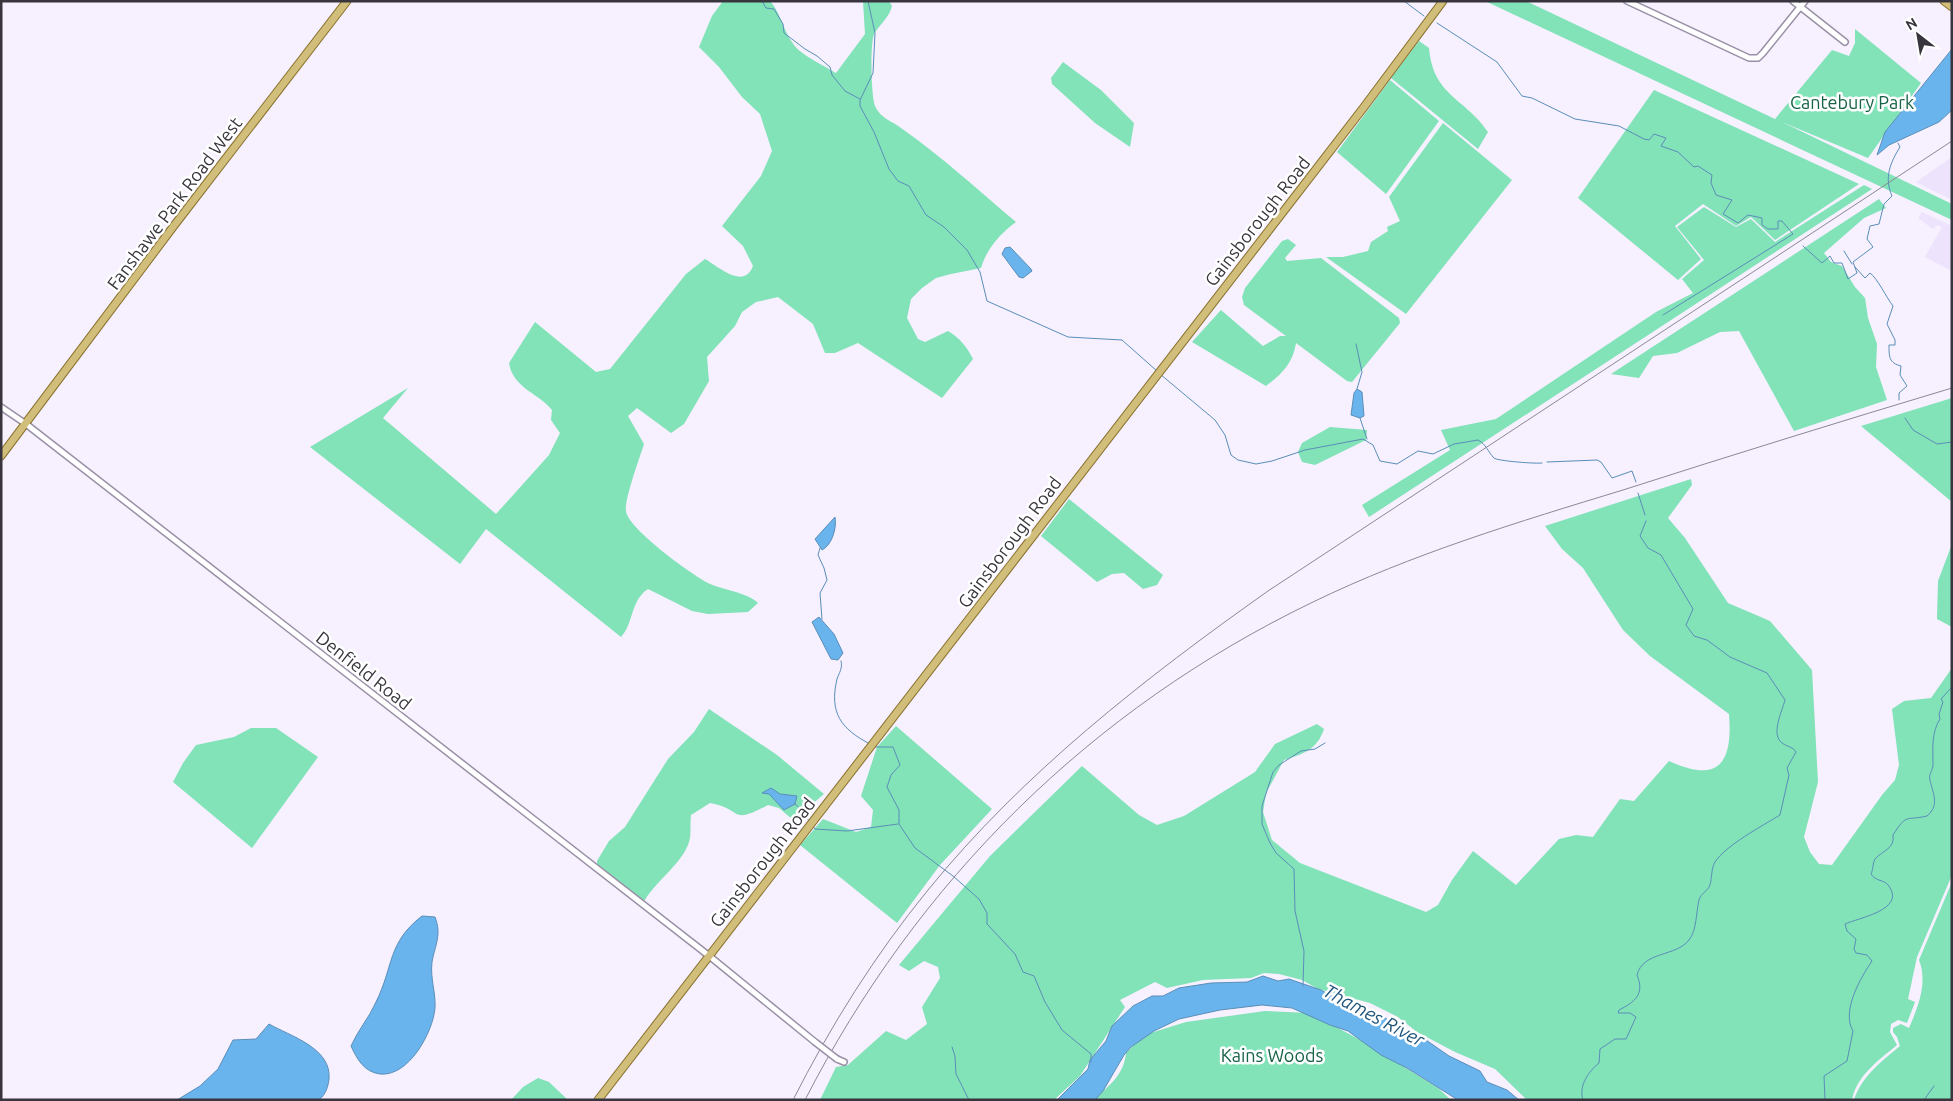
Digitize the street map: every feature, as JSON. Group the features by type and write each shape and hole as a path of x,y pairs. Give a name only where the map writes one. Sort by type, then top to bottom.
{"main road":[{"name":"Fanshawe Park Road West","path":"1,456 256,118 347,1"},
{"name":"Gainsborough Road","path":"598,1100 1443,1"},
{"path":"1944,1 1952,7"}],"street":[{"path":"1628,1 1749,58 1758,58 1763,53 1804,1"},
{"path":"1793,1 1845,42"},
{"name":"Denfield Road","path":"1,407 26,424 708,955 815,1042 837,1059 844,1062"}],"shaded area":[{"path":"1952,157 1952,200 1916,182"},
{"path":"1922,212 1952,226 1952,271 1925,257 1942,227 1937,225 1933,229 1918,218"}],"green space":[{"path":"723,1 770,1 777,11 790,40 797,49 836,73 865,34 863,1 889,1 892,6 891,10 874,34 873,40 872,81 877,110 945,162 1016,222 995,242 981,268 936,278 911,299 907,318 918,339 925,342 948,331 963,343 973,359 942,398 858,343 835,353 825,353 813,324 778,297 756,302 742,312 735,326 707,357 709,381 684,424 671,433 637,408 628,416 644,444 627,498 626,511 629,519 637,529 661,550 700,578 708,583 748,596 758,603 748,612 708,614 692,611 648,589 638,600 621,637 486,529 460,564 310,447 408,388 383,418 496,514 549,455 560,433 551,420 552,410 520,384 511,371 509,363 535,322 596,372 610,369 686,274 705,259 731,274 744,276 749,273 753,266 743,246 722,226 761,176 772,151 760,114 742,97 719,67 699,47 712,16"},
{"name":"Cantebury Park","path":"1485,1 1526,1 1775,119 1832,50 1849,56 1855,43 1855,29 1921,83 1868,158 1782,122 1952,204 1952,220"},
{"path":"1419,41 1429,48 1432,64 1443,87 1470,111 1488,132 1478,149 1391,78"},
{"path":"1063,62 1101,90 1134,123 1130,147 1095,123 1052,84 1051,78"},
{"path":"1390,80 1439,121 1386,194 1337,152"},
{"path":"1654,90 1859,184 1775,240 1751,217 1736,226 1703,204 1675,226 1701,259 1678,280 1578,198"},
{"path":"1443,123 1512,180 1406,314 1326,257 1343,257 1368,251 1371,242 1388,231 1387,227 1400,221 1389,197"},
{"path":"1864,185 1872,189 1369,517 1362,505 1450,450 1441,430 1496,419 1656,312 1693,293 1682,279 1704,260 1677,227 1704,207 1736,227 1751,219 1775,242"},
{"path":"1879,199 1886,208 1864,218 1824,253 1831,262 1842,266 1855,287 1865,298 1868,318 1877,344 1876,367 1887,400 1794,431 1739,331 1720,332 1677,353 1653,356 1639,378 1611,374"},
{"path":"1288,239 1296,245 1285,258 1287,261 1321,258 1399,318 1400,323 1352,382 1347,381 1296,343 1295,350 1286,368 1266,386 1192,342 1221,310 1263,346 1280,336 1286,336 1244,305 1242,297 1245,288 1282,241"},
{"path":"1952,398 1952,502 1861,426"},
{"path":"1330,427 1367,430 1366,440 1315,465 1302,462 1298,452 1302,443"},
{"path":"1691,479 1692,485 1668,518 1685,538 1728,603 1770,621 1812,670 1818,782 1804,837 1810,852 1819,864 1832,865 1882,795 1895,780 1899,765 1892,709 1904,701 1931,698 1952,668 1952,875 1917,957 1908,999 1915,1002 1907,1023 1898,1020 1891,1024 1890,1032 1897,1045 1863,1076 1858,1083 1852,1100 1527,1100 1495,1069 1455,1052 1417,1032 1398,1017 1370,1003 1318,989 1302,980 1279,974 1264,973 1251,978 1203,980 1167,988 1155,982 1120,1000 1125,1007 1080,1076 1054,1100 820,1100 836,1067 848,1065 886,1031 906,1040 927,1024 922,1007 940,978 938,967 924,961 909,971 899,965 990,856 1082,766 1139,815 1157,825 1184,816 1255,772 1275,744 1317,724 1324,729 1317,742 1309,750 1284,760 1266,793 1263,812 1272,840 1300,863 1426,912 1438,905 1452,880 1473,851 1516,885 1559,839 1576,835 1593,837 1620,799 1634,801 1669,761 1686,768 1700,770 1711,769 1719,764 1725,756 1728,745 1730,731 1729,714 1650,656 1623,630 1583,568 1562,549 1545,526"},
{"path":"1069,499 1163,575 1157,585 1143,589 1124,573 1112,574 1097,582 1041,536"},
{"path":"1952,544 1952,627 1937,619 1938,581"},
{"path":"709,709 777,755 824,794 796,818 792,819 779,808 768,805 741,815 710,803 691,815 690,838 687,847 676,864 647,896 643,904 609,879 597,865 597,861 609,841 625,827 668,759 694,732"},
{"path":"896,726 992,809 940,865 897,923 800,845 823,819 856,832 871,827 873,810 861,796 877,747"},
{"path":"251,728 276,728 318,757 252,848 173,782 183,763 196,745 234,737"},
{"path":"1952,882 1952,1100 1854,1100 1867,1077 1900,1046 1893,1028 1901,1024 1909,1028 1921,995 1922,969 1919,960"},
{"name":"Kains Woods","path":"1265,1011 1310,1013 1366,1043 1438,1088 1451,1100 1093,1100 1115,1080 1125,1061 1126,1053 1144,1035 1186,1022"},
{"path":"538,1078 549,1082 568,1100 511,1100 523,1087"}],"water":[{"path":"1952,49 1952,110 1939,122 1889,145 1877,155 1885,132"},
{"path":"1010,247 1032,271 1023,278 1019,277 1002,254 1005,248"},
{"path":"1357,389 1362,392 1364,416 1360,418 1351,415 1354,393"},
{"path":"835,517 833,536 826,548 822,550 815,539"},
{"path":"819,617 834,634 843,653 838,660 831,659 812,622"},
{"path":"771,788 780,794 797,796 795,804 784,810 769,794 762,793"},
{"path":"422,916 435,917 438,929 432,962 435,1008 430,1029 410,1061 391,1073 374,1073 365,1068 351,1046 382,989 397,946 411,926"},
{"name":"Thames River","path":"1263,976 1278,981 1289,979 1321,990 1340,1001 1362,1006 1387,1019 1399,1030 1426,1040 1449,1056 1480,1071 1487,1082 1507,1090 1519,1100 1458,1100 1407,1068 1381,1055 1348,1031 1292,1008 1262,1005 1220,1010 1179,1019 1154,1031 1131,1047 1124,1055 1103,1091 1095,1100 1057,1100 1088,1069 1090,1060 1106,1041 1112,1026 1133,1006 1152,996 1163,996 1179,988 1211,983 1247,982"},
{"path":"269,1024 308,1044 324,1059 328,1068 329,1079 326,1090 319,1100 177,1100 200,1086 218,1069 233,1040 256,1039"}],"waterway":[{"path":"762,1 766,8 774,9 783,24 784,33 830,67 832,75 845,91 860,99"},
{"path":"868,1 875,33 873,73 860,100 860,106 874,132 889,169 898,181 909,186 926,215 944,227 967,250 980,272 987,301 1068,337 1122,340 1157,371"},
{"path":"1404,1 1424,16"},
{"path":"1437,23 1497,62 1522,96 1532,98 1575,119 1619,126 1644,139 1649,140 1654,134 1666,138 1661,146 1678,152 1694,167 1698,166 1712,175 1711,183 1716,195 1732,200 1723,214 1738,223 1748,215 1762,218 1762,225 1768,229 1778,229 1778,221 1782,221 1793,234 1663,315"},
{"path":"1803,246 1822,263 1830,256 1834,263 1842,263 1848,279 1857,273 1853,262 1873,247 1867,239 1870,226 1879,224 1884,204 1892,196 1888,177 1893,159 1900,147 1898,143"},
{"path":"1844,251 1852,264"},
{"path":"1855,267 1865,278 1870,273 1873,276 1893,306 1887,324 1895,340 1895,345 1889,345 1890,356 1894,363 1901,366 1900,375 1907,386 1899,393 1899,400"},
{"path":"1356,344 1362,372 1357,389"},
{"path":"1160,374 1215,420 1225,435 1231,455 1238,460 1256,464 1272,461 1305,450 1363,439 1373,445 1380,461 1397,464 1418,451 1433,454 1454,444 1478,440 1494,458 1517,462 1542,463"},
{"path":"1360,418 1367,439"},
{"path":"1905,418 1913,430 1937,444 1952,442"},
{"path":"1547,462 1597,460 1601,462 1612,478 1632,471 1636,482"},
{"path":"1638,493 1645,515"},
{"path":"1583,1100 1583,1084 1599,1063 1600,1049 1615,1039 1626,1039 1636,1017 1630,1013 1618,1013 1619,1010 1630,1004 1637,997 1640,987 1637,975 1640,967 1653,958 1676,949 1689,940 1695,926 1699,900 1710,885 1715,862 1735,843 1780,815 1789,775 1787,768 1796,752 1782,743 1778,737 1778,721 1785,700 1767,673 1730,657 1707,640 1694,636 1686,625 1693,609 1661,555 1648,548 1640,536 1646,521"},
{"path":"820,548 818,555 827,580 820,593 822,619"},
{"path":"841,661 835,691 836,711 851,732 870,744"},
{"path":"1825,1100 1824,1076 1847,1061 1853,1031 1849,1014 1851,1004 1858,985 1872,961 1867,955 1856,953 1854,949 1856,939 1847,931 1845,924 1878,912 1891,901 1893,894 1889,886 1871,874 1874,860 1888,849 1892,843 1893,835 1901,823 1910,818 1927,816 1933,808 1935,799 1930,774 1933,765 1934,735 1940,719 1939,714 1943,702 1941,699 1952,687"},
{"path":"1303,986 1304,951 1295,911 1294,869 1276,853 1270,843 1262,824 1262,806 1273,772 1279,765 1301,751 1315,749 1325,743"},
{"path":"875,747 893,747 900,765 891,775 887,787 899,810 899,824 915,848 953,876 979,899 987,913 987,924 1015,954 1023,972 1034,976 1045,1002 1062,1030 1091,1054 1091,1062"},
{"path":"795,804 802,810 809,821"},
{"path":"813,826 815,829 847,831 898,824"},
{"path":"952,1047 955,1056 956,1074 969,1100"},
{"path":"1924,1100 1934,1086"}],"railway":[{"path":"793,1100 855,991 890,940 928,890 1004,806 1045,767 1131,693 1268,591 1952,141"},
{"path":"805,1100 850,1020 900,945 956,874 1018,809 1084,749 1156,694 1232,645 1313,602 1350,585 1466,540 1544,514 1952,388"}]}
